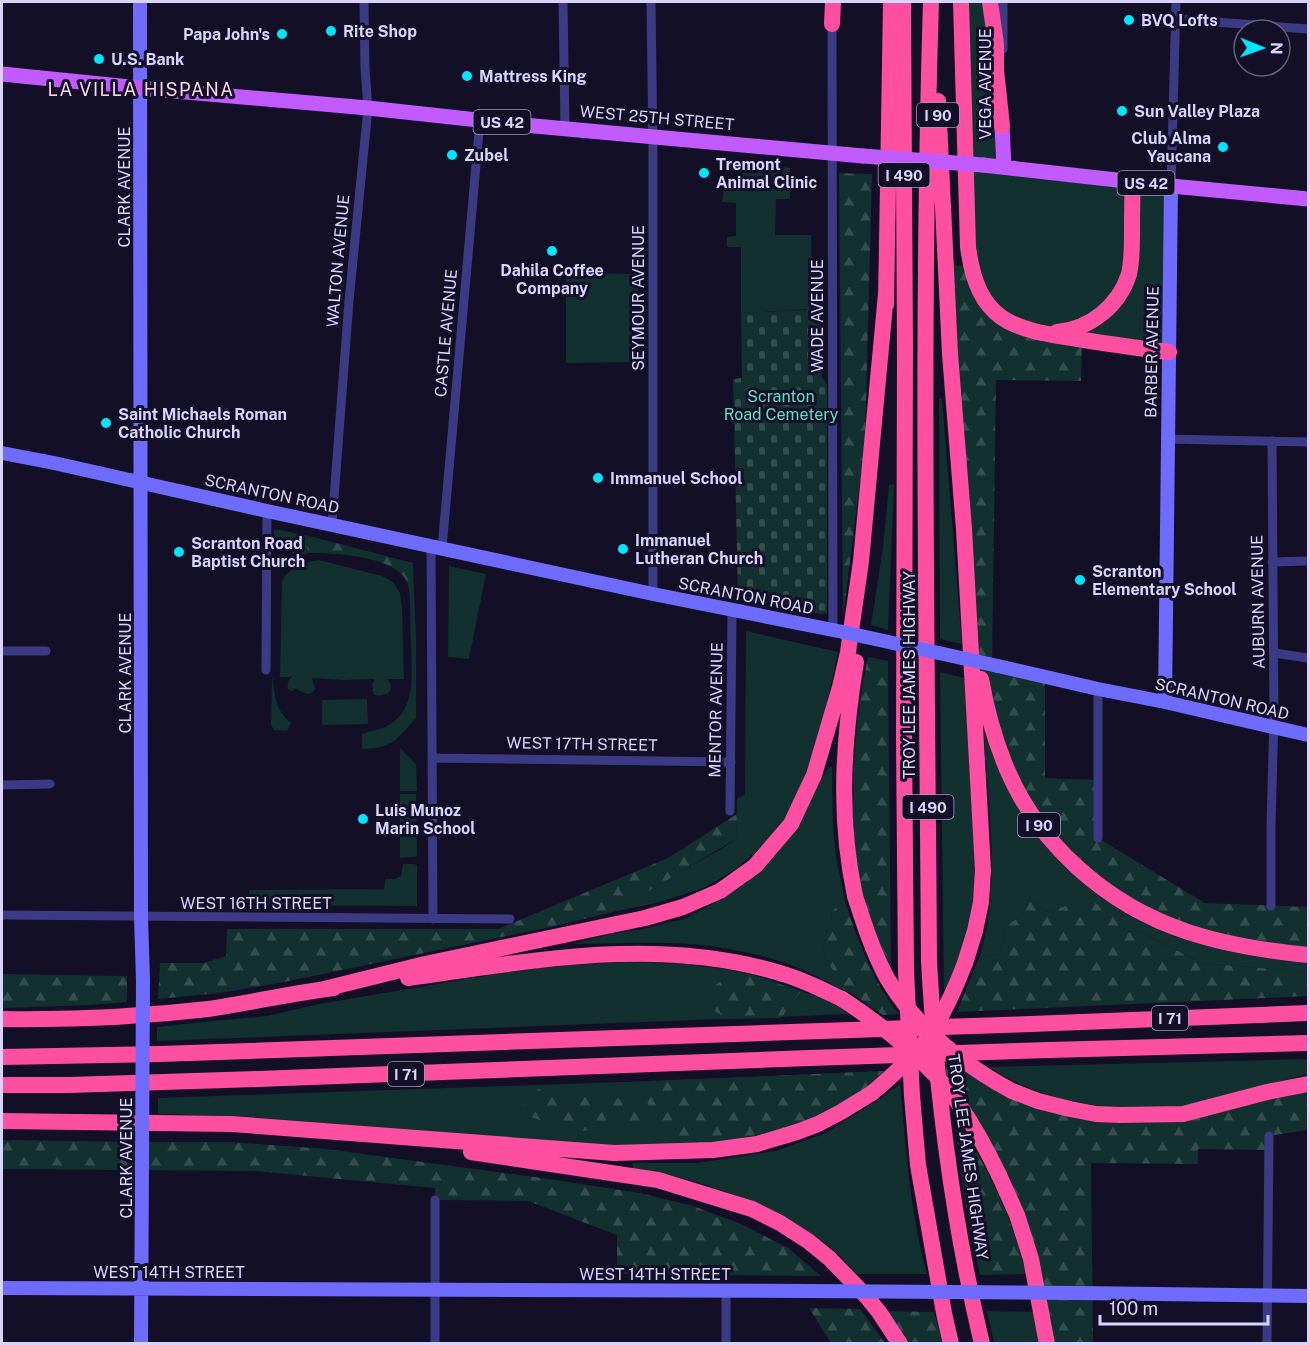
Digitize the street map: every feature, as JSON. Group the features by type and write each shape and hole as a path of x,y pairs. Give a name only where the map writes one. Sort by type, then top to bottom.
{"highway":[{"path":"832,2 832,24"},
{"path":"891,2 884,385 878,495 844,755 845,840 849,869 864,926 887,978 922,1024 947,1049 975,1070 1038,1101 1096,1114 1183,1114 1308,1084"},
{"name":"TROY LEE JAMES HIGHWAY","path":"903,2 905,337 903,740 906,971 918,1165 951,1344"},
{"name":"TROY LEE JAMES HIGHWAY","path":"932,2 926,144 925,420 929,961 938,1079 952,1193 982,1344"},
{"name":"I 90","path":"932,2 950,354 964,529 981,678 991,726 1004,764 1029,810 1052,841 1073,864 1105,890 1131,907 1156,920 1227,943 1308,955"},
{"path":"961,2 967,227 970,266 979,292 1002,318 1016,326 1038,333 1168,352"},
{"path":"990,2 996,44 996,70 1002,126"},
{"path":"1038,333 1081,327 1098,318 1111,306 1121,291 1129,274 1132,181"},
{"path":"324,989 683,908 720,891 755,866 791,824 814,775 848,652 862,551 886,294"},
{"path":"2,1121 232,1124 614,1153 713,1150 757,1144 797,1132 842,1112 872,1093 908,1062 926,1040 956,987 975,931 981,902 983,870 964,529"},
{"path":"2,1019 58,1020 160,1014 526,961 589,955 638,954 701,957 783,974 842,999 867,1016 897,1040 935,1076 957,1102 982,1141 1017,1215 1031,1259 1047,1344"},
{"name":"I 71","path":"2,1057 171,1054 1308,1013"},
{"name":"I 71","path":"2,1085 270,1079 810,1058 1308,1043"},
{"path":"355,1133 658,1180 752,1209 780,1223 829,1258 879,1311 900,1344"}],"main road":[{"name":"WEST 25TH STREET","path":"2,74 863,156 1004,167 1308,199"},
{"name":"VEGA AVENUE","path":"1002,126 1004,167"}],"street":[{"name":"CLARK AVENUE","path":"140,2 141,917 143,980 141,1344"},
{"name":"WALTON AVENUE","path":"332,524 349,301 368,108 364,2"},
{"path":"563,2 564,128"},
{"name":"SEYMOUR AVENUE","path":"651,2 653,594"},
{"name":"VEGA AVENUE","path":"1002,126 1004,2"},
{"name":"BARBER AVENUE","path":"1165,702 1168,352 1176,2"},
{"path":"1175,19 1308,29"},
{"name":"WADE AVENUE","path":"832,24 838,631"},
{"name":"CASTLE AVENUE","path":"433,919 432,758 437,546 480,120"},
{"path":"1168,439 1308,442"},
{"name":"AUBURN AVENUE","path":"1272,441 1274,654 1272,906"},
{"name":"SCRANTON ROAD","path":"2,453 732,611 838,631 1308,735"},
{"path":"266,670 267,511"},
{"path":"1272,562 1308,561"},
{"name":"MENTOR AVENUE","path":"730,811 732,611"},
{"path":"2,651 46,651"},
{"path":"1274,654 1308,658"},
{"path":"1098,689 1098,838"},
{"name":"WEST 17TH STREET","path":"432,758 731,762"},
{"path":"2,785 50,784"},
{"name":"WEST 16TH STREET","path":"2,915 510,920"},
{"path":"1267,1344 1269,1136"},
{"path":"435,1200 435,1344"},
{"name":"WEST 14TH STREET","path":"2,1288 1308,1296"},
{"path":"726,1291 726,1344"}],"green space":[{"path":"969,2 1003,2 1004,167 1171,186 1169,352 1016,326 976,286 970,163"},
{"path":"740,163 790,168 790,199 776,199 775,235 811,235 813,309 741,313 741,247 727,247 727,237 736,236 736,203 722,202 725,180 738,181"},
{"path":"839,173 872,174 865,442 843,617"},
{"path":"945,265 970,266 992,309 1082,340 1081,381 996,380 992,664 1045,677 1045,778 1098,780 1098,838 1205,903 1308,907 1308,955 1248,947 1123,902 1029,810 981,678 964,529"},
{"path":"566,273 638,274 639,362 566,363"},
{"name":"Scranton Road Cemetery","path":"820,309 824,370 821,376 827,384 827,613 820,614 738,596 733,379 742,378 741,313"},
{"path":"939,398 942,399 962,644 940,639"},
{"path":"894,484 888,630 871,625 883,547 889,485"},
{"path":"274,529 305,535 308,553 296,557 287,547 274,543"},
{"path":"305,535 413,563 416,643 411,642 408,585 399,572 388,565 361,557 308,553"},
{"path":"319,560 382,576 393,582 400,593 404,679 388,679 391,687 389,693 374,695 372,685 375,679 312,678 315,689 312,693 307,694 296,689 291,691 288,689 288,682 292,677 280,677 282,581 298,566"},
{"path":"449,566 486,574 469,659 448,657"},
{"path":"746,631 838,652 814,751 799,790 784,819 763,845 736,869 704,888 656,903 613,912 736,839 737,798 745,795"},
{"path":"411,642 416,643 416,718 388,745 362,749 362,734 389,725 405,709 411,688"},
{"path":"868,657 888,661 891,967 867,909 857,872 855,851 855,756 858,716"},
{"path":"940,672 964,678 976,874 971,918 962,953 944,992"},
{"path":"273,677 277,702 282,713 291,723 287,731 274,730 271,725"},
{"path":"367,699 368,724 322,725 322,700"},
{"path":"984,731 997,766 1034,830 1057,858 1083,883 1112,905 1144,924 1179,938 1243,953 1308,962 1308,972 1201,963 1139,931 1125,932 1075,903 1046,912 1030,898 1020,917 1006,927 1000,953 979,958 986,931 992,874"},
{"path":"400,748 416,764 417,791 400,791"},
{"path":"832,766 833,826 845,901 832,911 830,925 821,941 826,960 836,975 836,987 803,970 767,957 711,946 680,943 573,944 684,919 721,900 746,883"},
{"path":"400,794 416,794 417,855 415,857 400,858"},
{"path":"737,814 736,839 613,912 284,982 220,993 158,999 160,963 204,963 226,956 227,929 498,929 668,858"},
{"path":"403,864 417,865 417,906 249,905 249,890 384,889 385,879 395,879 401,876"},
{"path":"1030,898 1046,912 1090,900 1119,917 1125,932 1139,931 1201,963 1308,972 1308,996 957,1012 979,958 1000,953 1006,926 1020,917"},
{"path":"845,901 873,974 899,1014 883,1015 851,993 836,987 836,975 826,960 821,941 830,925 832,911"},
{"path":"625,962 681,964 725,969 757,976 825,999 850,1014 157,1041 157,1027 267,1016 319,1004 526,969"},
{"path":"733,971 801,991 781,1018 727,1019 710,1008 705,994"},
{"path":"2,974 127,976 127,1002 2,1008"},
{"path":"936,1052 1038,1101 1183,1114 1308,1084 1308,1130 1269,1136 1269,1150 1198,1149 1198,1164 1091,1163 1093,1343 1047,1343 1031,1259"},
{"path":"1308,1059 1308,1074 1188,1105 1162,1108 1085,1104 1035,1090 989,1067"},
{"path":"884,1071 785,1129 652,1147 568,1143 240,1116 158,1114 158,1098"},
{"path":"884,1071 865,1090 833,1110 785,1129 719,1143 680,1145 656,1124 644,1094 650,1081"},
{"path":"900,1084 913,1204 927,1274 858,1274 835,1251 814,1236 758,1205 718,1189 678,1177 633,1169 632,1163 697,1163 776,1151 826,1133"},
{"path":"540,1089 561,1094 580,1089 598,1091 623,1100 641,1111 649,1122 636,1135 616,1123 598,1129 581,1131 559,1119 542,1121 531,1117 524,1111 522,1096"},
{"path":"954,1116 982,1162 1002,1202 1027,1274 980,1275 964,1195"},
{"path":"2,1140 228,1142 326,1149 640,1193 693,1206 741,1224 788,1248 821,1276 617,1274 617,1235 528,1201 435,1200 435,1188 255,1171 2,1169"},
{"path":"809,1308 860,1309 885,1343 831,1343"},
{"path":"885,1311 934,1312 943,1343 908,1343"},
{"path":"987,1311 1034,1312 1039,1343 994,1343"}],"place":[{"name":"BVQ Lofts","path":"1129,20"},
{"name":"Rite Shop","path":"331,31"},
{"name":"Papa John's","path":"282,34"},
{"name":"U.S. Bank","path":"99,59"},
{"name":"Mattress King","path":"467,76"},
{"name":"Sun Valley Plaza","path":"1122,111"},
{"name":"Club Alma Yaucana","path":"1223,147"},
{"name":"Zubel","path":"452,155"},
{"name":"Tremont Animal Clinic","path":"704,173"},
{"name":"Dahila Coffee Company","path":"552,251"},
{"name":"Saint Michaels Roman Catholic Church","path":"106,423"},
{"name":"Immanuel School","path":"598,478"},
{"name":"Immanuel Lutheran Church","path":"623,549"},
{"name":"Scranton Road Baptist Church","path":"179,552"},
{"name":"Scranton Elementary School","path":"1080,580"},
{"name":"Luis Munoz Marin School","path":"363,819"}],"district":[{"name":"LA VILLA HISPANA","path":"141,89"}]}
